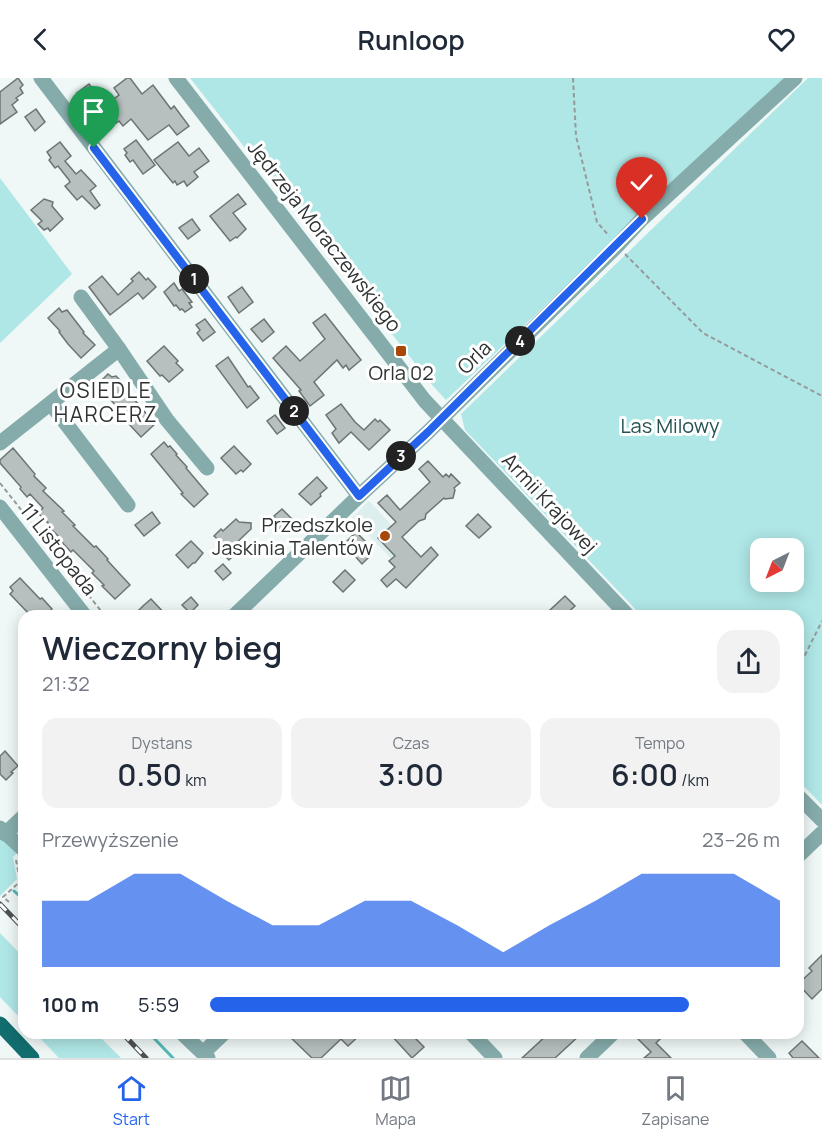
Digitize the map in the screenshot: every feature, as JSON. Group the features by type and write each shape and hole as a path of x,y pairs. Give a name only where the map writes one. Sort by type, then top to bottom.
{"main road":[{"path":"0,1024 32,1058"}],"street":[{"path":"41,78 359,496"},
{"name":"Jędrzeja Moraczewskiego","path":"176,78 425,401 441,418"},
{"name":"Orla","path":"240,610 441,418 642,219 795,78"},
{"path":"81,297 167,420 207,468"},
{"path":"0,443 119,349"},
{"path":"51,404 128,505"},
{"name":"Armii Krajowej","path":"441,418 622,610"},
{"name":"11 Listopada","path":"0,507 80,610"},
{"path":"804,801 822,820"},
{"path":"18,820 3,831 18,848"},
{"path":"804,850 822,833"},
{"path":"188,1039 205,1055 219,1039"},
{"path":"477,1039 495,1058"},
{"path":"587,1058 607,1039"},
{"path":"751,1039 769,1058"}],"path":[{"path":"573,78 576,136 597,222 617,246 703,333 822,396"},
{"path":"0,483 100,610"},
{"path":"804,657 822,621"},
{"path":"9,902 3,897 18,882"}],"shaded area":[{"name":"Przedszkole Jaskinia Talentów","path":"369,501 420,556 404,572 352,518"}],"green space":[{"path":"190,78 784,78 446,400"},
{"name":"Las Milowy","path":"808,78 822,78 822,805 804,786 804,610 636,610 465,430 461,414"},
{"path":"0,178 72,274 0,343"},
{"path":"0,834 18,852 13,857 17,879 0,896"},
{"path":"0,933 18,952 18,1016 0,997"},
{"path":"41,1039 102,1039 121,1058 59,1058"}],"building":[{"path":"18,78 23,85 20,88 23,93 12,105 17,112 0,124 0,92"},
{"path":"130,78 142,94 153,85 171,109 174,106 189,126 177,135 169,125 148,140 131,119 123,126 119,121 108,129 89,103 86,105 77,93 89,84 105,105 119,95 114,88"},
{"path":"36,109 45,122 35,131 25,117"},
{"path":"136,140 155,165 143,174 133,160 130,162 125,155 127,153 124,149"},
{"path":"60,142 71,156 65,161 76,174 81,170 96,186 90,191 100,205 95,209 82,196 77,200 65,186 70,182 69,180 58,166 55,168 49,160 51,158 47,152"},
{"path":"178,142 189,156 199,148 209,161 194,172 198,177 187,186 184,181 177,185 175,181 173,183 154,160"},
{"path":"238,194 246,204 233,213 246,229 230,241 210,216"},
{"path":"44,199 53,202 52,206 63,219 50,231 48,228 44,230 38,224 42,221 31,210"},
{"path":"192,219 200,230 188,239 179,228"},
{"path":"139,272 156,287 143,299 138,293 110,315 89,287 102,276 118,295"},
{"path":"174,283 179,291 182,289 192,302 189,303 192,307 185,312 176,305 174,306 164,292"},
{"path":"242,287 253,302 239,313 228,297"},
{"path":"59,308 62,312 67,310 83,333 95,345 81,358 48,318"},
{"path":"325,314 361,360 349,370 346,365 343,368 337,360 314,382 324,395 310,406 299,391 301,390 273,358 286,346 300,361 325,339 313,323"},
{"path":"205,319 215,332 203,341 197,333 200,330 196,325"},
{"path":"264,319 274,332 262,342 251,329"},
{"path":"164,346 183,370 169,382 162,375 160,376 147,361"},
{"path":"228,357 248,387 250,386 259,398 247,408 216,366"},
{"path":"108,374 112,377 116,376 124,384 155,424 141,437 98,384"},
{"path":"341,404 364,430 375,419 378,422 380,420 390,430 369,450 351,432 339,443 332,433 336,429 326,415"},
{"path":"275,415 285,428 277,434 267,421"},
{"path":"164,442 177,454 208,494 194,507 181,494 183,493 151,454"},
{"path":"234,446 251,464 243,472 241,470 236,474 221,458"},
{"path":"13,448 46,488 43,491 64,511 62,512 75,525 73,526 94,547 96,546 130,585 115,599 92,573 94,571 73,550 71,552 48,526 50,525 38,513 43,508 30,494 27,497 0,463 0,460"},
{"path":"428,461 443,477 446,474 449,477 451,474 460,483 454,488 453,498 444,498 426,514 425,519 419,521 402,537 421,557 431,547 438,555 406,588 396,579 387,587 381,580 395,567 389,561 395,556 378,538 396,522 378,503 387,495 400,510 430,482 419,469"},
{"path":"317,477 327,488 311,505 299,494"},
{"path":"282,509 292,519 281,530 272,521"},
{"path":"152,512 160,523 144,536 135,525"},
{"path":"478,514 491,527 479,538 466,526"},
{"path":"236,519 239,522 251,523 251,529 232,547 237,552 229,560 219,550 224,545 214,536"},
{"path":"356,532 370,546 365,551 370,556 362,564 344,544"},
{"path":"191,541 203,553 188,568 176,555"},
{"path":"223,564 231,573 223,580 215,571"},
{"path":"345,570 355,580 343,592 333,582"},
{"path":"20,578 52,609 25,610 10,594 13,591 10,587"},
{"path":"565,596 575,606 571,610 550,610"},
{"path":"191,597 198,605 193,610 187,610 182,605"},
{"path":"151,599 161,610 139,610"},
{"path":"5,751 18,766 6,780 0,774 0,756"},
{"path":"822,955 822,989 812,999 804,990 804,978 812,971 809,968"},
{"path":"292,1039 341,1039 321,1058 312,1058"},
{"path":"341,1039 356,1039 348,1046"},
{"path":"395,1039 416,1039 424,1047 412,1058"},
{"path":"543,1039 576,1039 555,1058 522,1058"},
{"path":"638,1039 660,1039 656,1043 671,1058 644,1058 651,1052"},
{"path":"802,1041 819,1058 793,1058 789,1053"}],"waterway":[{"path":"14,891 18,895"},
{"path":"155,1039 173,1058"}],"railway":[{"path":"0,904 18,923"},
{"path":"128,1039 146,1058"}],"place":[{"name":"Orla 02","path":"401,351"},
{"name":"Przedszkole Jaskinia Talentów","path":"385,536"}],"district":[{"name":"OSIEDLE HARCERZ","path":"106,402"}],"route":[{"path":"94,148 359,496 428,432 642,219"}]}
